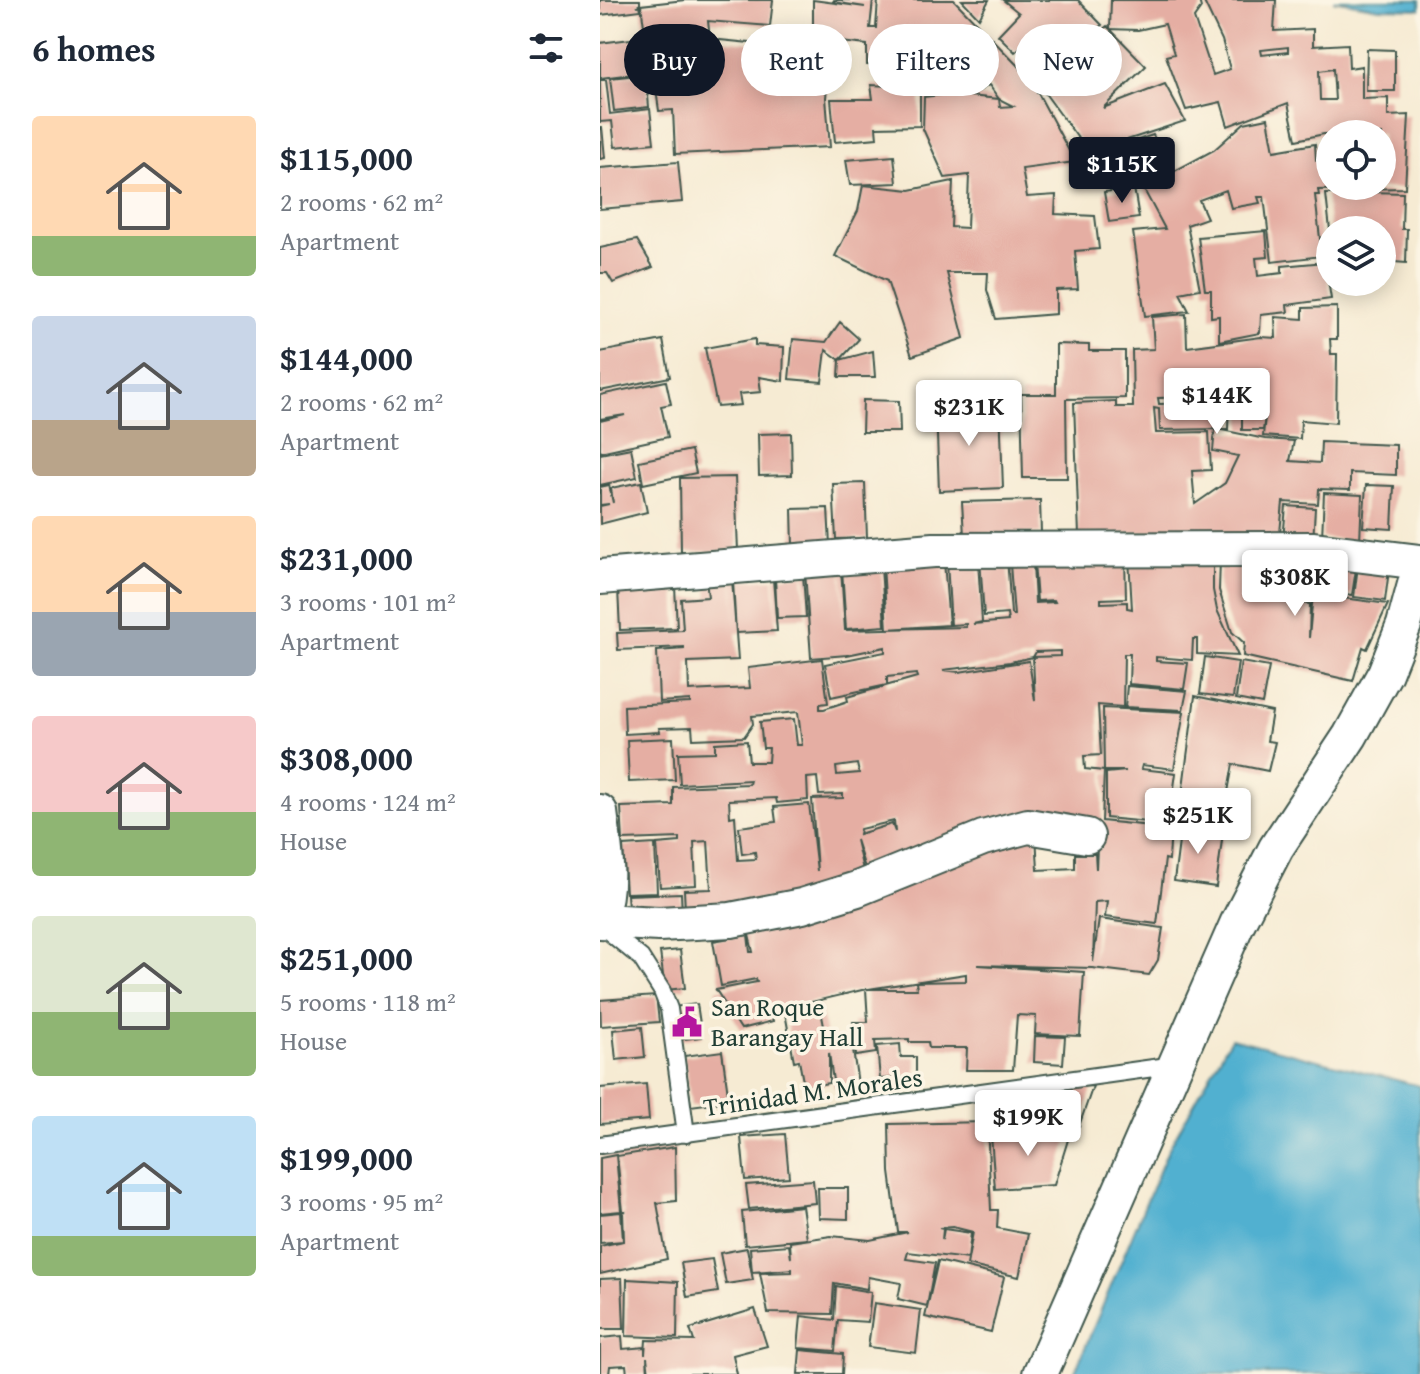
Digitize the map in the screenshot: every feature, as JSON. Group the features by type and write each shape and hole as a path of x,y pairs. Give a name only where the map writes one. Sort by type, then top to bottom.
{"street":[{"path":"600,577 934,550 1314,549 1420,564 1404,625 1385,673 1350,736 1276,848 1237,924 1040,1374"},
{"path":"600,812 607,881 606,900 600,915"},
{"path":"600,922 659,924 731,920 802,906 857,889 983,838 1028,826 1087,836"}],"lane":[{"path":"600,922 641,958 662,991 669,1009 686,1134"},
{"name":"Trinidad M. Morales","path":"600,1145 1175,1065"}],"water":[{"path":"1333,0 1420,0 1420,9 1379,8"},
{"path":"1231,1038 1420,1086 1420,1374 1074,1374 1168,1150"}],"building":[{"path":"600,0 640,0 637,6 640,5 641,10 600,15"},
{"path":"685,0 773,0 770,24 708,21 708,24 644,24 641,5"},
{"path":"813,0 865,7 833,2 873,0 868,24 868,65 867,45 852,43 852,24 813,24"},
{"path":"878,0 954,0 977,24 876,24"},
{"path":"962,0 989,0 979,18"},
{"path":"1003,0 1078,0 1101,24 1015,24 1015,52 999,34 1019,13"},
{"path":"1111,0 1199,0 1201,8 1194,18 1213,75 1230,69 1222,40 1203,0 1276,0 1274,31 1313,29 1313,46 1348,44 1349,68 1362,66 1362,99 1388,98 1388,116 1409,115 1405,188 1396,188 1396,120 1316,120 1316,136 1296,140 1288,103 1228,126 1221,102 1186,110 1166,56 1174,54 1165,24 1138,30 1122,29 1122,24 1110,24","holes":["1288,47 1288,52 1262,55 1261,50","1333,69 1335,100 1320,100 1319,71"]},
{"path":"624,40 624,75 600,78 600,43"},
{"path":"725,40 741,42 741,96 826,96 830,147 675,154 673,110 659,111 657,96 725,96"},
{"path":"1122,41 1146,66 1122,89"},
{"path":"999,46 1015,63 1015,96 1040,96 1075,162 1022,169 1027,197 1056,195 1055,214 1095,216 1099,249 1075,251 1078,289 1056,290 1056,314 996,319 987,290 988,273 947,273 964,338 912,356 887,281 835,256 858,211 863,185 910,190 953,181 951,227 967,228 969,175 945,178 923,129 924,97 999,99","holes":["999,99 1013,106 1000,107"]},
{"path":"1367,49 1395,50 1395,91 1366,91"},
{"path":"624,76 624,96 648,96 649,107 614,111 610,78"},
{"path":"600,80 606,80 610,114 650,109 654,143 615,147 612,121 600,122"},
{"path":"1165,84 1185,121 1121,142 1094,160 1047,96 1115,96 1103,108"},
{"path":"873,96 920,96 920,126 876,127 877,138 835,142 831,99 873,99"},
{"path":"1268,118 1274,151 1315,144 1316,257 1272,262 1264,197 1258,197 1260,203 1231,208 1226,190 1199,200 1207,218 1187,225 1200,289 1180,293 1189,311 1145,316 1133,232 1165,229 1143,188 1214,150 1244,123"},
{"path":"600,127 605,158 600,159"},
{"path":"1153,135 1171,170 1141,184 1117,188 1102,159 1123,145"},
{"path":"894,156 897,183 850,185 846,160"},
{"path":"678,162 682,202 600,209 600,168"},
{"path":"1134,188 1139,218 1109,222 1104,192"},
{"path":"1396,193 1403,193 1402,229 1407,229 1406,263 1396,262 1396,216 1328,216 1327,200 1396,200"},
{"path":"1266,231 1268,257 1256,258 1258,276 1282,273 1282,266 1316,263 1316,296 1331,296 1331,299 1287,305 1288,312 1261,315 1260,333 1219,341 1219,316 1211,317 1211,290 1205,290 1198,237"},
{"path":"637,240 653,267 613,283 607,273 600,273 600,248"},
{"path":"1337,307 1337,339 1330,339 1331,354 1337,354 1336,423 1301,420 1300,439 1263,436 1265,417 1263,430 1242,430 1242,386 1232,387 1232,396 1158,398 1159,404 1229,402 1228,429 1217,429 1265,439 1294,441 1290,461 1320,463 1321,442 1396,445 1396,475 1350,473 1350,490 1319,489 1318,504 1283,502 1279,543 1158,532 1079,535 1074,403 1116,401 1116,407 1133,407 1132,350 1154,349 1152,317 1186,314 1187,347 1261,337 1276,338 1275,317 1303,319 1303,308","holes":["1154,408 1159,409 1160,430 1215,429 1213,451 1238,456 1225,483 1195,504 1192,471 1211,470 1209,432 1156,433"]},
{"path":"840,322 859,339 840,360 826,350 822,382 789,379 793,339 826,342"},
{"path":"755,339 755,345 784,347 783,381 759,377 761,392 739,394 741,405 717,407 705,348"},
{"path":"663,340 670,377 600,391 600,352"},
{"path":"1056,344 1089,345 1089,351 1125,351 1125,398 1066,399 1067,478 1023,478 1021,394 1056,394"},
{"path":"873,351 875,377 839,377 840,360"},
{"path":"666,381 671,404 661,406 668,437 600,452 600,421 625,415 600,419 600,395"},
{"path":"863,400 899,401 900,432 862,432"},
{"path":"1000,405 1003,488 939,491 936,407"},
{"path":"791,433 792,475 759,476 758,434"},
{"path":"631,448 637,477 600,485 600,454"},
{"path":"691,450 696,473 643,484 639,461"},
{"path":"735,477 738,551 681,552 680,478"},
{"path":"641,482 647,512 600,524 600,506 609,504 600,505 600,487 609,485 613,503 611,488"},
{"path":"865,483 867,538 836,539 833,484"},
{"path":"1366,485 1394,486 1392,529 1363,527"},
{"path":"1324,493 1362,495 1360,541 1322,538"},
{"path":"1040,500 1041,533 964,535 962,502"},
{"path":"1286,506 1315,508 1313,542 1283,540"},
{"path":"828,508 830,545 793,546 792,509"},
{"path":"1007,557 1011,614 1014,616 1010,564 1033,563 1035,603 1055,602 1037,601 1034,562 1125,559 1126,598 1101,599 1101,603 1127,602 1127,608 1132,609 1129,558 1213,558 1213,590 1217,610 1238,656 1197,654 1197,639 1193,639 1192,660 1156,657 1156,661 1188,663 1184,689 1129,684 1130,654 1124,654 1123,707 1098,705 1101,755 1084,756 1085,769 1104,771 1102,821 1171,828 1169,860 1165,859 1157,924 1105,917 1107,901 1095,902 1093,962 1099,919 1163,928 1158,960 1149,975 1092,968 978,965 1084,972 1080,1036 1035,1034 1036,1016 1017,1015 1013,1070 966,1070 967,1048 929,1048 928,1042 909,1042 909,1039 875,1040 876,1053 856,1056 853,1022 868,1022 866,989 770,1012 773,1021 741,1029 716,990 757,982 756,979 721,986 713,941 748,935 750,952 753,952 746,922 1036,834 1038,870 1075,868 1075,854 1095,854 1096,869 1097,848 1101,848 1101,828 1076,821 867,874 856,840 863,870 845,889 685,910 684,890 711,889 708,841 694,842 696,885 660,887 657,844 680,842 680,838 623,840 621,807 673,805 673,787 749,784 750,780 680,784 678,753 715,752 715,743 747,741 749,762 768,762 769,748 763,748 760,722 794,719 797,745 802,745 798,712 752,716 753,724 744,737 693,739 692,727 659,728 660,732 625,734 624,706 690,703 690,700 659,702 657,651 684,647 618,650 617,633 683,630 681,599 708,597 706,580 732,579 738,660 688,662 689,691 750,688 748,668 822,659 828,703 820,704 820,709 824,709 848,701 847,697 917,677 916,674 887,677 887,685 831,697 825,664 885,652 885,647 811,658 805,571 841,569 845,630 966,627 966,624 951,625 947,563 978,561 982,622 973,624 1008,621 1007,614 984,616 980,559","holes":["1060,651 1060,656 1033,657 1036,652","1033,657 1035,701 1029,661 959,672 943,670","857,764 859,773 837,775 836,767","817,777 819,795 843,794 843,798 812,799 817,871 809,804 774,807 776,822 739,827 742,854 755,852 756,859 738,860 735,816 730,817 729,800 776,798 777,803 808,800 807,778","894,821 895,832 892,824 859,834 860,829","966,974 966,981 916,982 917,989 868,989"]},
{"path":"1304,559 1303,599 1254,596 1310,604 1309,638 1313,594 1388,604 1367,649 1363,647 1353,681 1243,656 1244,643 1232,632 1219,590 1220,560"},
{"path":"944,561 949,625 887,629 883,565"},
{"path":"1313,563 1356,569 1352,595 1309,589"},
{"path":"1358,566 1389,570 1385,601 1354,597"},
{"path":"881,567 885,626 846,629 842,569"},
{"path":"803,575 806,617 777,618 775,577"},
{"path":"773,579 777,631 736,633 733,581"},
{"path":"675,586 677,628 620,630 618,589"},
{"path":"1205,657 1238,662 1233,698 1200,694"},
{"path":"1241,662 1269,667 1262,704 1236,699"},
{"path":"1127,686 1187,691 1183,710 1125,707"},
{"path":"1195,696 1272,712 1267,741 1275,742 1268,771 1233,764 1222,825 1179,818"},
{"path":"1103,708 1184,712 1174,769 1142,765 1141,769 1176,773 1169,824 1106,818 1106,773 1126,771 1104,771"},
{"path":"673,738 675,780 629,782 627,740"},
{"path":"1181,826 1223,832 1216,887 1174,881"},
{"path":"655,844 657,892 626,893 623,846"},
{"path":"681,893 682,915 629,918 627,895"},
{"path":"680,950 685,988 665,990 660,952"},
{"path":"656,996 659,1022 601,1026 600,1000"},
{"name":"San Roque Barangay Hall","path":"697,1004 702,1037 677,1040 672,1007"},
{"path":"820,1006 827,1041 851,1037 858,1084 834,1088 829,1053 829,1083 804,1087 799,1060 794,1061 785,1013"},
{"path":"642,1027 645,1057 616,1060 613,1030"},
{"path":"1035,1036 1065,1037 1063,1064 1034,1062"},
{"path":"900,1044 901,1057 916,1057 916,1077 880,1079 877,1046"},
{"path":"722,1051 729,1101 691,1106 684,1056"},
{"path":"646,1084 649,1120 600,1124 600,1088"},
{"path":"1093,1086 1079,1126 1043,1127 1039,1088"},
{"path":"987,1122 991,1210 998,1210 997,1228 1028,1234 1019,1277 967,1265 973,1232 953,1227 939,1228 943,1229 942,1240 944,1229 971,1233 968,1259 908,1252 906,1259 935,1263 927,1306 898,1299 901,1283 868,1277 867,1289 834,1283 832,1314 768,1313 760,1273 792,1272 792,1269 752,1272 750,1248 789,1245 791,1258 790,1242 831,1236 870,1240 908,1232 898,1232 890,1172 889,1124"},
{"path":"1071,1130 1054,1185 995,1189 991,1135"},
{"path":"785,1134 789,1177 745,1180 741,1137"},
{"path":"675,1147 676,1201 657,1203 667,1259 600,1274 600,1246 624,1241 623,1212 626,1211 623,1211 617,1156"},
{"path":"616,1155 621,1211 600,1213 600,1158"},
{"path":"813,1180 815,1203 749,1209 746,1185"},
{"path":"818,1188 848,1188 848,1219 819,1218"},
{"path":"802,1206 807,1239 745,1245 742,1212"},
{"path":"621,1212 623,1241 600,1243 600,1214"},
{"path":"747,1248 753,1280 726,1284 720,1253"},
{"path":"712,1259 718,1292 687,1297 681,1263"},
{"path":"938,1261 1004,1277 991,1332 925,1317"},
{"path":"622,1278 624,1329 600,1329 600,1279"},
{"path":"627,1279 678,1282 677,1338 626,1336"},
{"path":"836,1286 871,1292 868,1322 838,1320 835,1351 798,1348 801,1316 834,1320"},
{"path":"874,1303 921,1310 916,1353 868,1347"},
{"path":"755,1309 767,1346 733,1355 737,1374 649,1374 647,1357 648,1374 627,1374 626,1365 610,1366 609,1374 600,1374 600,1338 622,1336 623,1349 645,1347 645,1354 646,1340 694,1341 690,1329"},
{"path":"800,1350 843,1354 842,1374 798,1374"}],"place":[{"name":"San Roque Barangay Hall","path":"687,1022"}]}
